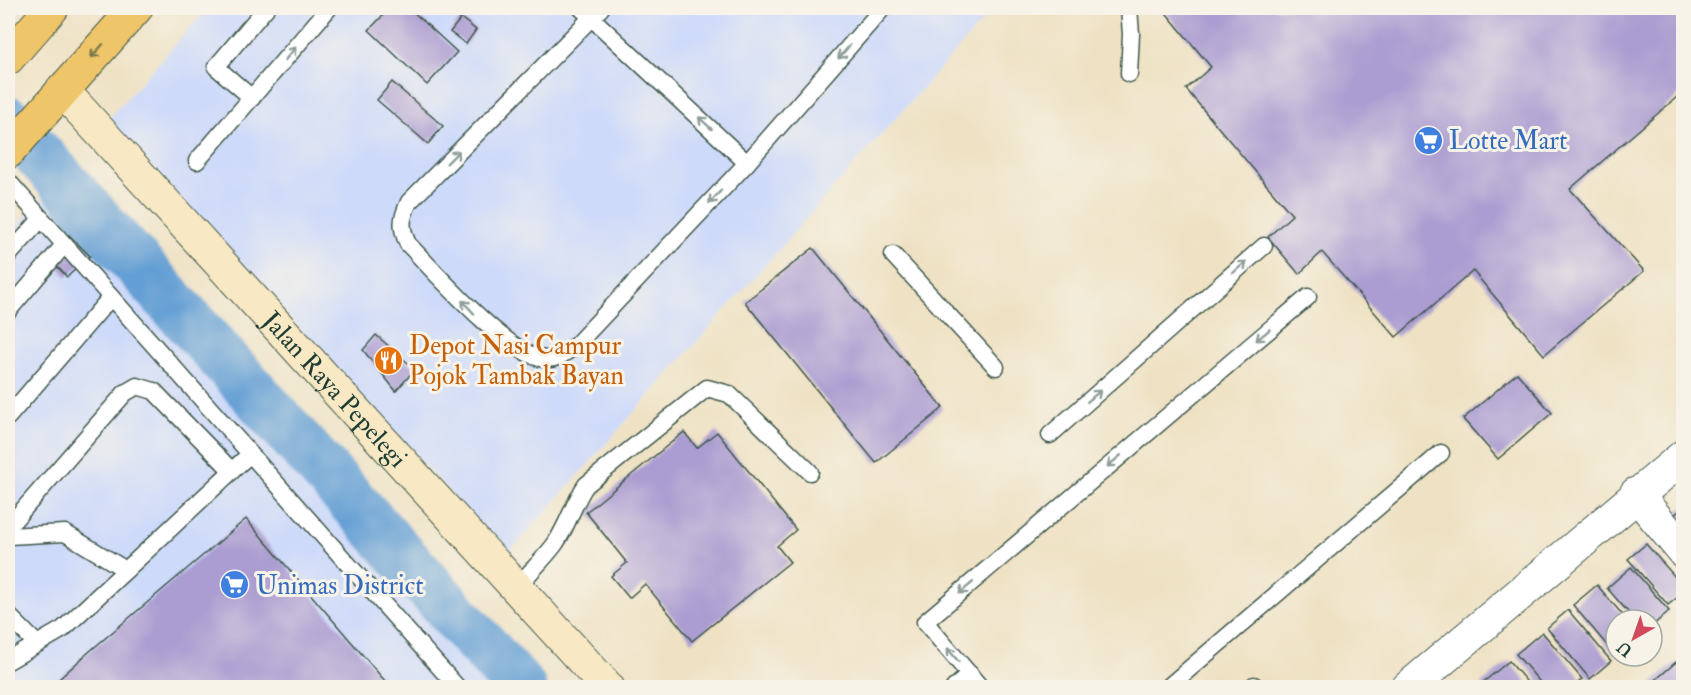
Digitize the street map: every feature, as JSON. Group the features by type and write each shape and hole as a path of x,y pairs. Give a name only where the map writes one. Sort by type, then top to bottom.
{"highway":[{"path":"8,58 52,8"},
{"path":"8,152 136,8"}],"street":[{"name":"Jalan Raya Pepelegi","path":"62,90 608,687"},
{"path":"1408,687 1683,456"},
{"path":"1636,494 1683,552"}],"lane":[{"path":"252,98 216,67 266,8"},
{"path":"197,161 329,8"},
{"path":"747,163 592,11 409,202 401,218 401,230 408,244 476,315 531,356 543,359 562,355 575,346 747,163 883,8"},
{"path":"1129,8 1131,34 1129,74"},
{"path":"8,181 458,687"},
{"path":"8,256 41,219"},
{"path":"8,311 64,245"},
{"path":"1050,435 1264,246"},
{"path":"893,255 996,367"},
{"path":"8,417 111,297"},
{"path":"981,687 925,622 1308,297"},
{"path":"8,527 125,393 137,386 154,391 232,471"},
{"path":"517,587 555,544 568,520 574,502 586,485 707,388 729,394 810,472"},
{"path":"1167,687 1441,453"},
{"path":"8,661 63,628 250,454"},
{"path":"8,536 65,533 126,570"},
{"path":"8,615 37,644"},
{"path":"954,687 970,674"}],"shaded area":[{"path":"208,8 994,8 507,555 108,119"},
{"path":"51,192 492,687 8,688 8,234"}],"building":[{"path":"390,8 409,8 457,52 427,85 369,30"},
{"name":"Lotte Mart","path":"1162,8 1684,8 1684,91 1570,189 1644,271 1544,355 1473,271 1396,337 1322,252 1299,274 1268,237 1292,215 1186,89 1211,67"},
{"path":"461,18 476,30 466,44 450,32"},
{"path":"392,82 443,126 428,144 377,100"},
{"path":"69,235 90,256 67,277 47,256"},
{"path":"813,248 943,408 876,463 745,302"},
{"name":"Depot Nasi Campur Pojok Tambak Bayan","path":"376,335 415,369 396,391 363,350"},
{"path":"1517,373 1552,413 1498,459 1463,419"},
{"path":"684,432 697,448 717,432 796,530 777,546 790,562 692,641 645,584 629,598 611,576 627,563 586,512"},
{"path":"1684,507 1684,528 1673,516"},
{"name":"Unimas District","path":"246,519 391,688 49,688 90,651"},
{"path":"1646,544 1684,587 1684,592 1668,605 1628,559"},
{"path":"1631,567 1669,611 1664,615 1664,608 1624,608 1607,588"},
{"path":"1597,585 1617,608 1604,608 1604,642 1573,605"},
{"path":"1568,610 1604,653 1604,667 1590,679 1547,628"},
{"path":"1542,632 1582,679 1573,688 1545,688 1516,654"},
{"path":"1509,661 1532,688 1484,688 1481,684"},
{"path":"1676,662 1684,670 1684,688 1652,688 1650,685"}],"waterway":[{"path":"8,121 521,688"}],"place":[{"name":"Lotte Mart","path":"1428,140"},
{"name":"Depot Nasi Campur Pojok Tambak Bayan","path":"388,360"},
{"name":"Unimas District","path":"235,585"}]}
